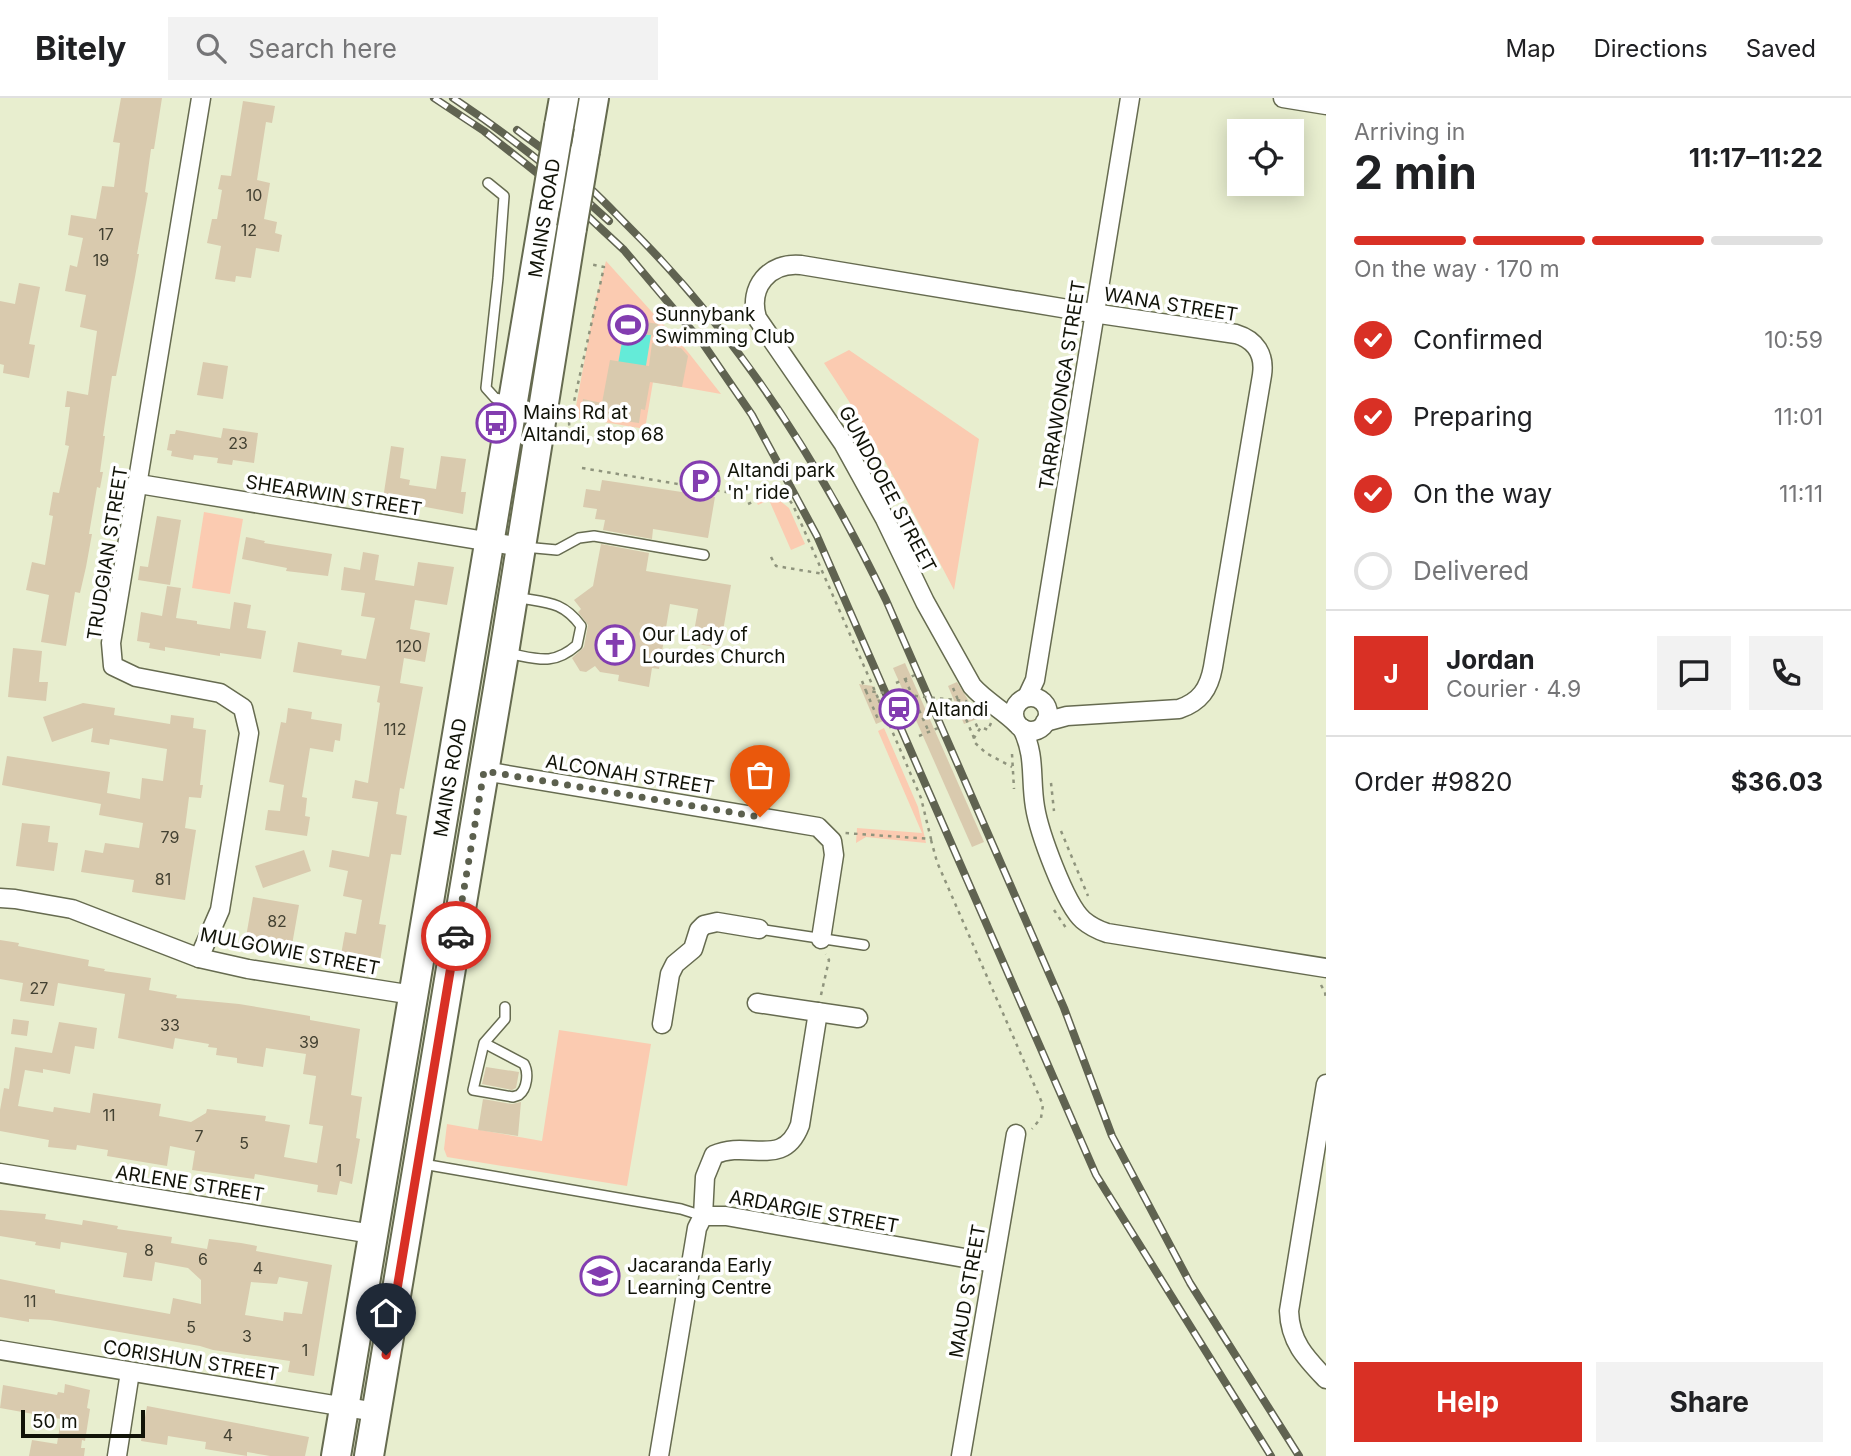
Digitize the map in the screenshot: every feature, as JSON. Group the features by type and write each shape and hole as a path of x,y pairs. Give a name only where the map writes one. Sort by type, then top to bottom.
{"main road":[{"name":"MAINS ROAD","path":"336,1456 564,98"},
{"name":"MAINS ROAD","path":"369,1456 522,547 594,98"}],"street":[{"name":"TRUDGIAN STREET","path":"199,958 220,910 249,733 243,708 220,694 136,677 113,666 111,643 201,98"},
{"name":"TARRAWONGA STREET","path":"1031,710 1130,98"},
{"path":"1283,98 1326,105"},
{"name":"WANA STREET","path":"759,284 772,270 791,264 1243,336 1258,349 1263,369 1212,675 1207,689 1196,701 1179,709 1067,716 1031,710"},
{"name":"GUNDOOEE STREET","path":"759,284 754,301 757,318 806,386 848,452 886,520 925,602 972,686 988,702 1031,710"},
{"name":"SHEARWIN STREET","path":"139,484 522,547"},
{"path":"1020,726 1035,730 1031,710"},
{"name":"GUNDOOEE STREET","path":"1031,710 1020,726 1031,747"},
{"name":"GUNDOOEE STREET","path":"1031,710 1034,804 1040,829 1071,902 1083,919 1107,933 1326,968"},
{"name":"ALCONAH STREET","path":"484,771 812,825 828,835"},
{"path":"821,939 835,855 828,835"},
{"name":"MULGOWIE STREET","path":"0,898 72,909 199,958 248,969 413,995"},
{"path":"662,1024 670,974 675,964 693,949 698,930 704,925 717,922 759,929"},
{"path":"757,1003 858,1018"},
{"path":"703,1216 705,1177 714,1155 728,1149 776,1150 795,1138 800,1125 818,1012"},
{"path":"1326,1084 1323,1121 1289,1311 1291,1330 1299,1350 1326,1380"},
{"name":"MAUD STREET","path":"961,1456 1016,1134"},
{"name":"ARLENE STREET","path":"0,1173 372,1234"},
{"name":"ARDARGIE STREET","path":"659,1456 697,1228 703,1216 726,1216 993,1263"},
{"name":"CORISHUN STREET","path":"0,1350 376,1412"},
{"path":"117,1456 130,1372"}],"lane":[{"path":"488,183 504,196 498,278 485,388 495,398 513,403"},
{"path":"522,547 557,550 579,538 594,536 704,555"},
{"path":"504,653 549,661 559,658 577,645 581,626 568,610 560,606 513,597"},
{"path":"759,929 864,945"},
{"path":"484,1043 524,1063 527,1068 525,1086 519,1095 513,1097 473,1090 484,1043 505,1019 505,1007"},
{"path":"418,1164 681,1209 703,1216"}],"path":[{"path":"585,263 604,267 569,424 571,431 585,445"},
{"path":"582,468 726,492 740,486"},
{"path":"748,504 781,489 793,505 884,716 878,719 862,681"},
{"path":"771,557 776,566 824,574"},
{"path":"896,683 915,675"},
{"path":"905,679 929,732"},
{"path":"952,688 976,745 1012,767"},
{"path":"866,691 966,701 979,731"},
{"path":"878,698 883,701 887,710 890,726 922,798 937,862 1043,1105 1041,1118 1034,1128 1016,1134"},
{"path":"974,738 981,727 988,730 1031,710"},
{"path":"919,736 938,728"},
{"path":"1051,779 1055,813"},
{"path":"1060,830 1090,901"},
{"path":"828,835 858,832 931,839"},
{"path":"818,1012 829,960 821,939"}],"shaded area":[{"name":"Sunnybank Swimming Club","path":"606,261 688,352 721,394 653,382 645,429 574,417 596,298"},
{"path":"849,350 979,439 954,590 876,447 824,363"},
{"path":"774,496 789,508 805,544 791,550 769,500 758,505 757,503"},
{"path":"204,512 243,519 230,594 192,588"},
{"path":"884,728 918,807 926,843 866,837 856,843 857,828 922,833 878,731"},
{"path":"559,1030 651,1044 627,1186 447,1157 444,1149 447,1124 542,1141"}],"water":[{"path":"624,331 651,335 641,396 613,391"}],"building":[{"path":"121,98 162,98 154,149 151,149 145,192 148,193 135,277 116,376 112,376 103,436 100,472 103,472 100,488 97,487 86,567 80,593 75,592 66,646 41,642 49,595 26,590 32,562 45,565 53,516 49,515 53,492 59,493 69,446 65,445 70,407 65,407 67,391 88,395 97,331 80,327 86,295 65,291 70,265 77,267 83,238 68,235 71,215 96,219 102,186 114,187 120,143 113,142"},
{"path":"243,101 275,106 272,123 266,122 257,180 270,183 264,219 277,222 275,233 282,235 279,252 256,248 251,278 236,276 235,282 215,279 221,246 207,243 212,219 217,219 222,190 218,189 221,175 231,176"},
{"path":"19,283 40,287 29,344 35,345 29,378 3,373 4,365 0,364 0,301 15,304"},
{"path":"621,318 658,324 656,336 619,330"},
{"path":"652,343 681,348 688,356 682,387 650,382 645,410 641,409 639,423 581,415 583,399 602,403 610,360 649,366"},
{"path":"203,362 228,366 223,399 197,395"},
{"path":"223,428 258,433 254,463 233,460 232,465 217,463 218,458 194,455 193,460 171,456 172,451 167,450 170,434 175,434 176,430 221,438"},
{"path":"391,446 404,448 400,478 410,480 409,485 436,489 441,456 466,459 461,492 466,492 463,514 383,499"},
{"path":"602,480 715,497 708,538 653,529 652,539 603,530 605,520 595,519 597,509 583,507 586,489 600,491"},
{"path":"157,516 181,520 170,585 138,580 140,566 148,567"},
{"path":"246,537 265,541 264,543 332,554 328,576 286,571 287,568 242,559"},
{"path":"601,544 649,553 646,571 731,585 720,648 692,643 698,609 670,604 659,669 652,668 649,687 618,681 619,675 600,672 595,666 586,672 580,671 572,658 584,647 588,625 578,612 581,609 574,600 593,586"},
{"path":"363,552 379,555 375,580 414,586 418,562 454,567 447,605 415,600 410,629 430,633 425,662 404,658 400,683 423,687 404,789 400,788 396,814 407,816 401,855 391,854 379,924 386,925 380,961 341,955 345,932 356,934 362,900 343,896 348,871 329,867 332,850 369,857 378,802 352,798 355,780 368,783 380,686 293,672 298,642 342,650 341,655 366,659 375,618 361,616 365,593 341,590 344,567 360,570"},
{"path":"167,586 181,588 176,618 197,621 197,624 230,629 234,602 251,605 247,628 266,631 261,659 220,653 220,656 165,647 165,651 149,648 150,643 137,641 141,612 162,616"},
{"path":"13,648 42,651 39,682 48,682 46,701 8,697"},
{"path":"905,663 984,842 972,847 893,668"},
{"path":"957,682 977,719 964,724 948,686"},
{"path":"859,684 873,686 888,719 876,724"},
{"path":"83,703 115,708 114,715 170,724 171,715 194,718 193,728 206,730 201,798 189,797 185,828 196,830 185,900 132,892 134,880 81,872 85,850 103,853 105,843 139,848 143,823 99,815 101,804 2,785 7,756 110,772 107,793 140,799 142,778 163,781 167,749 110,739 109,745 91,742 93,728 52,742 43,717"},
{"path":"288,708 312,712 311,719 342,724 340,741 335,740 333,752 310,748 302,797 307,798 305,816 310,817 307,836 265,830 268,810 280,811 284,785 269,782 281,722 286,723"},
{"path":"22,823 50,826 48,842 58,843 54,871 16,866"},
{"path":"304,850 311,871 263,888 255,866"},
{"path":"253,897 299,905 292,945 246,937"},
{"path":"0,940 89,960 88,966 105,969 104,971 151,978 149,990 177,995 176,998 239,1004 310,1016 310,1020 360,1029 351,1095 362,1097 356,1138 360,1139 352,1184 340,1181 337,1195 317,1192 318,1185 255,1174 254,1179 192,1170 195,1151 170,1146 167,1166 107,1156 108,1150 77,1145 76,1150 48,1147 49,1140 0,1131 0,1110 4,1088 9,1089 15,1047 52,1053 59,1022 97,1028 94,1049 75,1046 70,1074 43,1069 43,1073 25,1070 18,1106 53,1112 54,1107 90,1113 93,1093 161,1104 159,1116 191,1122 206,1113 207,1109 266,1116 265,1121 290,1125 284,1157 317,1163 323,1126 309,1124 316,1076 303,1074 306,1054 266,1048 263,1067 237,1063 237,1058 216,1055 217,1048 208,1047 209,1044 175,1038 173,1049 118,1038 125,994 58,983 54,1006 20,1001 23,983 0,979"},
{"path":"13,1019 29,1021 27,1036 11,1034"},
{"path":"486,1067 519,1072 516,1088 512,1090 482,1084"},
{"path":"483,1099 512,1104 521,1102 518,1136 478,1130"},
{"path":"0,1210 46,1214 45,1219 82,1225 83,1220 118,1226 117,1229 172,1237 171,1243 207,1249 209,1239 241,1243 257,1246 256,1251 332,1265 314,1376 288,1372 290,1361 213,1350 50,1320 29,1319 29,1322 0,1317 0,1279 55,1290 55,1293 170,1314 173,1298 201,1304 201,1280 188,1268 155,1262 152,1281 123,1277 127,1253 61,1242 60,1249 0,1236","holes":["279,1277 308,1282 302,1314 284,1312 283,1321 245,1315 251,1282 277,1284"]},
{"path":"65,1384 90,1390 87,1408 90,1409 85,1441 82,1440 81,1448 85,1448 84,1456 29,1456 32,1440 57,1444 61,1419 0,1408 3,1385 57,1395 58,1392 64,1393"},
{"path":"147,1406 309,1437 305,1456 270,1456 247,1452 247,1456 205,1449 206,1442 168,1436 167,1445 141,1441"}],"railway":[{"path":"434,98 484,131 565,195 624,250 704,345 752,415 817,536 1096,1175 1271,1456"},
{"path":"453,98 534,156 609,221"},
{"path":"517,130 592,190 669,269 706,312 774,403 833,499 886,600 1064,1008 1112,1136 1190,1283 1299,1456"}],"way so far":[{"path":"456,936 484,771 760,817"}],"place":[{"name":"Sunnybank Swimming Club","path":"628,325"},
{"name":"Mains Rd at Altandi, stop 68","path":"496,423"},
{"name":"Altandi park 'n' ride","path":"700,481"},
{"name":"Our Lady of Lourdes Church","path":"615,645"},
{"name":"Altandi","path":"899,709"},
{"name":"Jacaranda Early Learning Centre","path":"600,1276"}],"route":[{"path":"386,1355 456,936"}]}
